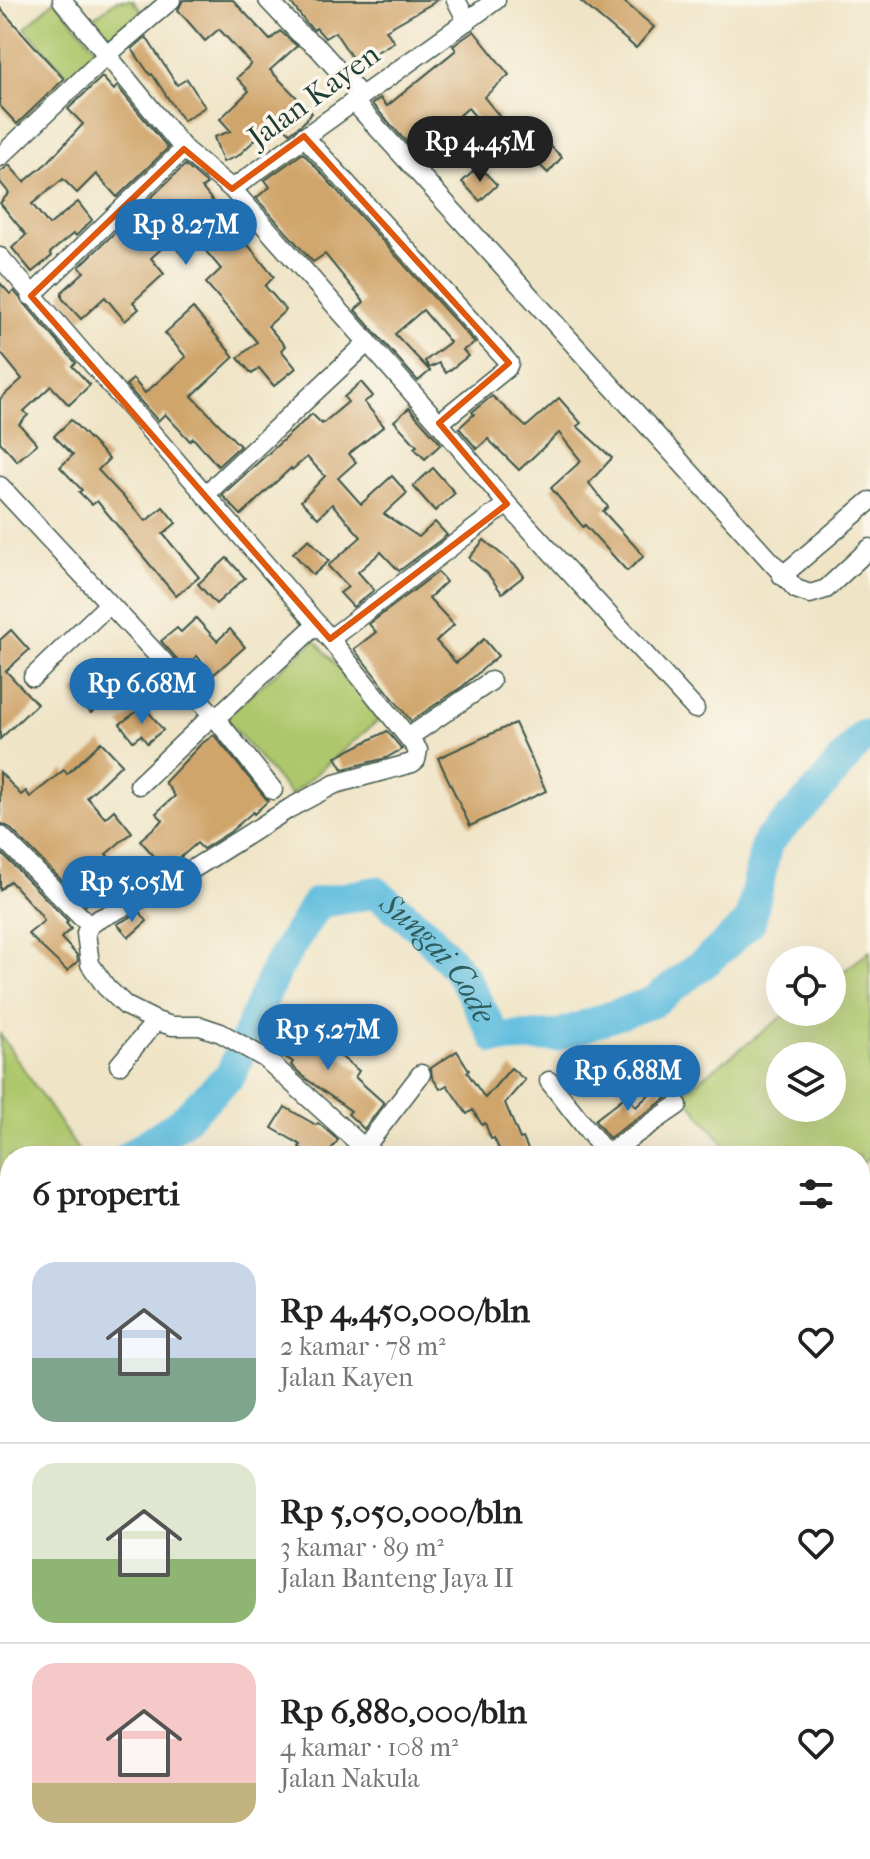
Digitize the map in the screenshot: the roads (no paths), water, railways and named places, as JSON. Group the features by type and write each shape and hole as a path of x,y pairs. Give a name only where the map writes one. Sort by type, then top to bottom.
{"street":[{"path":"62,0 184,149 232,189 507,504 695,709"},
{"path":"0,157 107,55 171,0"},
{"path":"268,0 319,49 357,99 782,576 796,589 810,594 826,589 866,561"},
{"path":"456,0 467,21"},
{"name":"Jalan Kayen","path":"232,189 496,0"},
{"path":"304,136 509,363 507,368 439,423"},
{"path":"31,296 184,149"},
{"path":"0,257 330,639 418,750 412,763 335,784 290,808 166,886 89,926 86,933 87,955 97,977 126,1006 172,1026 200,1026 221,1033 266,1059 357,1146"},
{"path":"205,495 368,342"},
{"path":"0,486 215,716 273,790"},
{"path":"782,576 870,501"},
{"path":"330,639 507,504"},
{"path":"33,677 109,604"},
{"path":"139,785 317,624"},
{"path":"409,737 491,681"},
{"path":"0,835 81,917"},
{"path":"119,1065 156,1021"},
{"path":"369,1146 421,1074"},
{"path":"549,1081 599,1146"},
{"path":"619,1146 678,1105"}],"waterway":[{"name":"Sungai Code","path":"145,1146 181,1122 231,1074 276,969 317,903 376,892 426,933 463,976 496,1038 556,1036 653,1002 708,960 750,922 767,842 814,795 863,736 870,736"}]}
